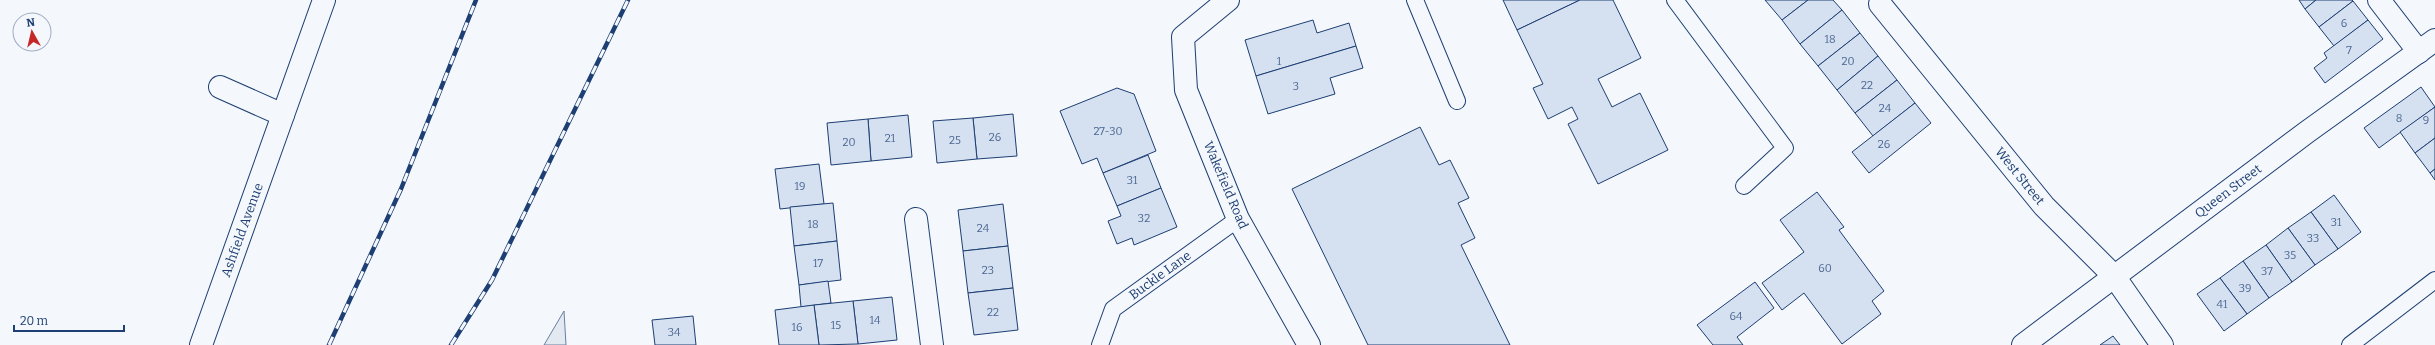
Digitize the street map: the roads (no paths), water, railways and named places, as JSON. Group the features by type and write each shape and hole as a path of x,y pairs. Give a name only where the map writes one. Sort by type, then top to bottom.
{"street":[{"name":"Ashfield Avenue","path":"201,345 324,0"},
{"name":"Wakefield Road","path":"1227,0 1183,37 1186,90 1238,219 1309,345"},
{"path":"2379,0 2427,46"},
{"name":"West Street","path":"1880,4 2044,206 2114,276 2162,345"},
{"name":"Queen Street","path":"2022,345 2316,125 2427,46"},
{"path":"220,87 283,115"},
{"path":"916,219 932,345"}],"lane":[{"path":"1415,0 1457,101"},
{"path":"1675,0 1785,148 1744,186"},
{"name":"Buckle Lane","path":"1100,345 1113,309 1238,219"},
{"path":"2350,345 2435,280"}],"railway":[{"path":"329,345 401,189 476,0"},
{"path":"451,345 492,280 628,0"}]}
